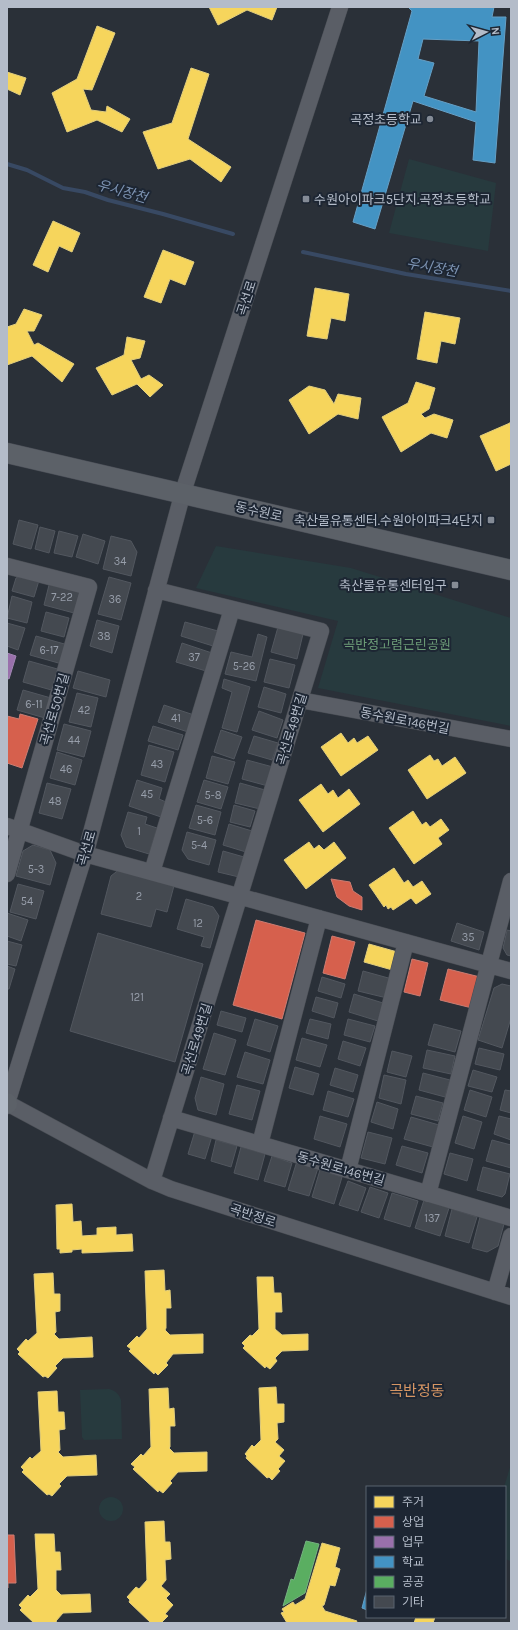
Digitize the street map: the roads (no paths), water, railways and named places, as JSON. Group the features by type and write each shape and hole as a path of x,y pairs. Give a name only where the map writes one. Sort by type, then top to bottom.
{"main road":[{"name":"동수원로","path":"7,453 183,492 511,570"}],"street":[{"name":"곡선로","path":"7,1103 85,854 183,492 340,7"},
{"name":"곡선로50번길","path":"7,874 13,828 89,587 8,568"},
{"path":"152,872 232,609 156,590"},
{"name":"곡선로49번길","path":"152,1181 321,631 232,609"},
{"name":"동수원로146번길","path":"300,700 511,739"},
{"path":"13,828 85,854 511,971"},
{"path":"428,1194 511,880"},
{"path":"260,1144 319,918"},
{"path":"348,1170 406,942"},
{"name":"곡반정로","path":"7,1103 152,1181 171,1189 511,1297"},
{"name":"동수원로146번길","path":"171,1118 511,1218"},
{"path":"495,1292 511,1236"}],"waterway":[{"name":"우시장천","path":"7,164 27,170 63,188 85,192 108,200 233,234"},
{"name":"우시장천","path":"303,252 406,274 511,291"}],"place":[{"name":"곡정초등학교","path":"430,119"},
{"name":"수원아이파크5단지.곡정초등학교","path":"306,199"},
{"name":"축산물유통센터.수원아이파크4단지","path":"491,520"},
{"name":"축산물유통센터입구","path":"455,585"}],"district":[{"name":"곡반정동","path":"417,1391"}],"park label":[{"name":"곡반정고렴근린공원","path":"397,644"}]}
